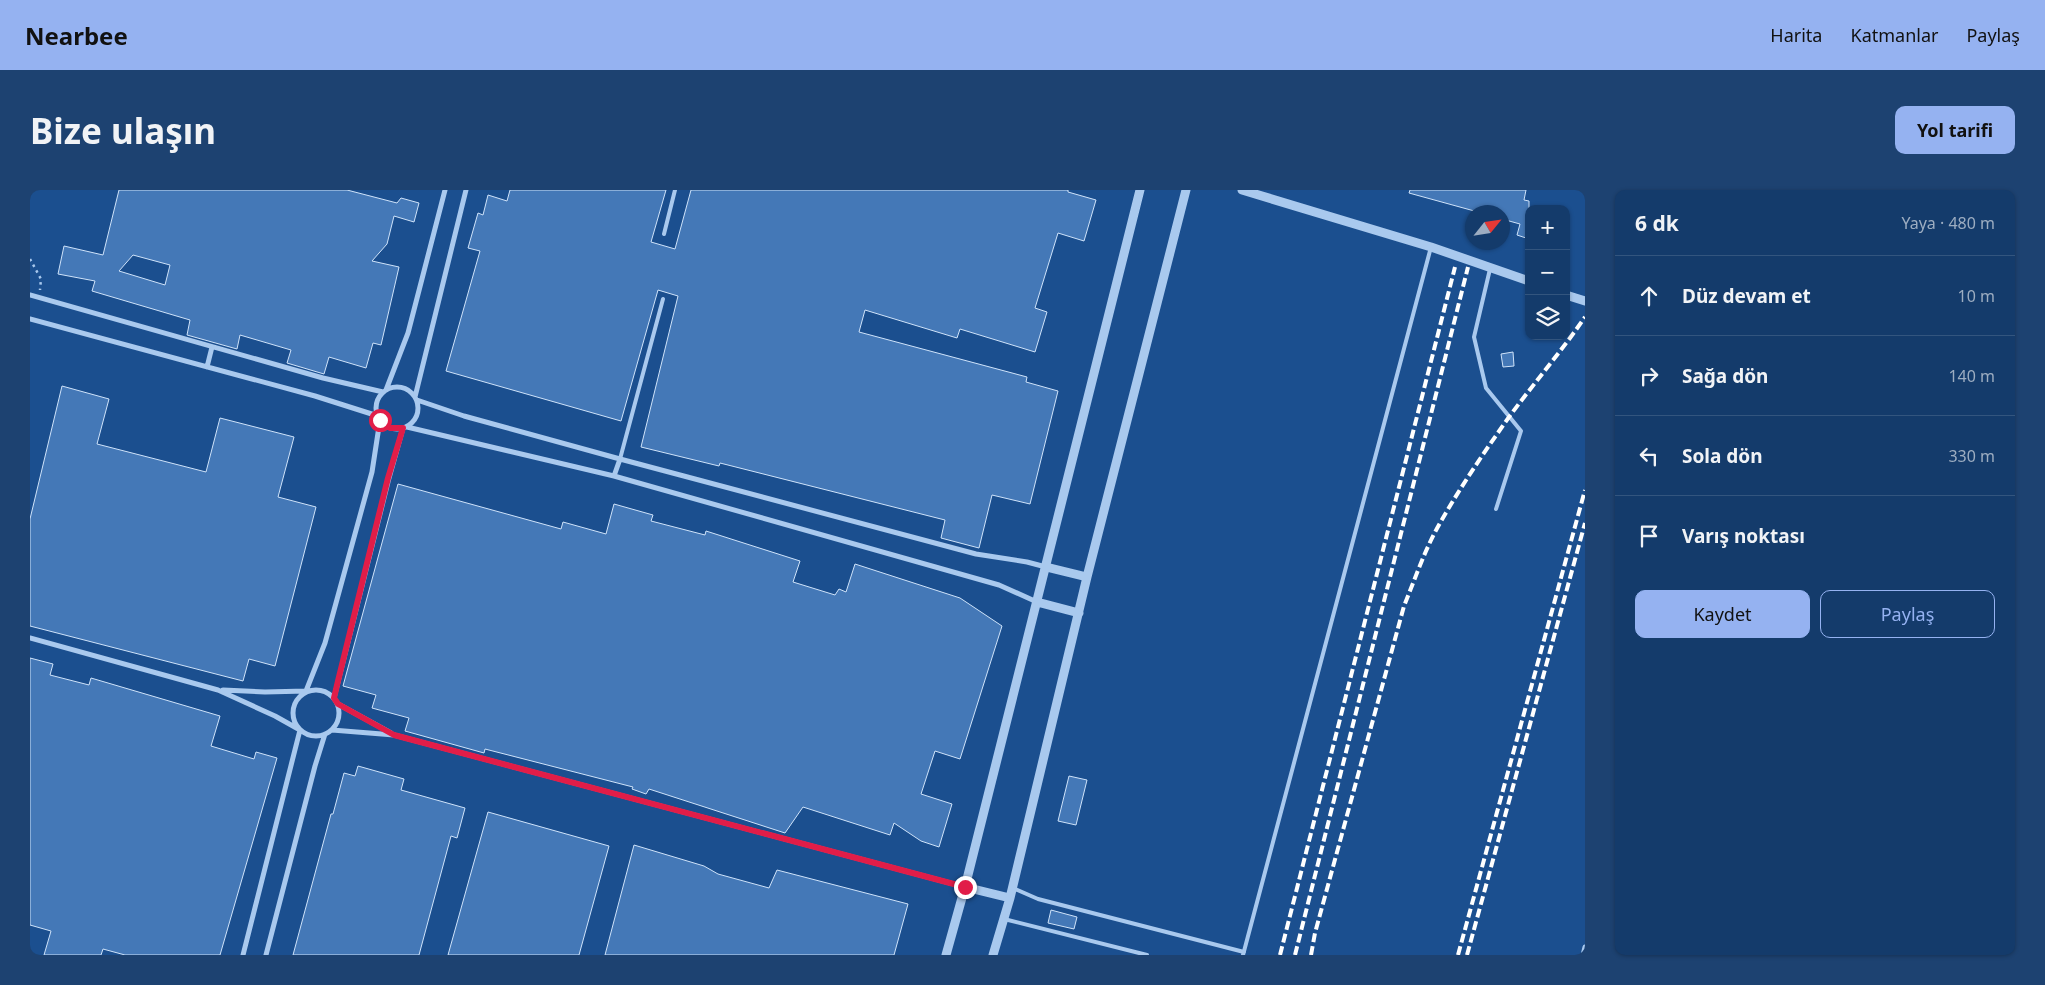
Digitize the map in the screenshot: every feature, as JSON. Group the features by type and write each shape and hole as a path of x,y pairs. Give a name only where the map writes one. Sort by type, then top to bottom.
{"street":[{"path":"243,955 300,730 293,715 294,706 297,699 306,692 328,634 372,472 379,418 377,401 384,391 408,333 445,190"},
{"path":"334,698 388,478 405,428 416,418 418,412 416,398 466,190"},
{"path":"946,955 965,887 1140,190"},
{"path":"993,955 1010,898 1087,576 1186,190"},
{"path":"1242,190 1431,246 1525,280"},
{"path":"30,295 322,378 384,391 399,386 405,388 416,398 464,416 976,554 1027,562 1087,576"},
{"path":"1569,295 1585,301"},
{"path":"30,319 315,396 379,418 390,428 405,428 614,476 999,585 1037,602 1079,613"},
{"path":"207,367 212,347"},
{"path":"614,476 620,459"},
{"path":"30,638 218,690 311,735 325,734 332,730 339,718 338,704"},
{"path":"218,690 306,692 319,689 334,698 338,704 394,735"},
{"path":"332,730 394,735 1010,898"},
{"path":"266,955 325,734"},
{"path":"1583,955 1585,947"}],"lane":[{"path":"664,234 676,190"},
{"path":"1012,887 1038,900 1244,954 1431,246"},
{"path":"1491,267 1474,336 1486,388 1521,431 1496,509"},
{"path":"620,459 663,299"},
{"path":"1004,918 1147,955"}],"path":[{"path":"30,259 41,279 39,298"}],"building":[{"path":"119,190 347,190 397,203 401,198 419,203 414,222 394,216 387,244 372,261 399,267 381,345 373,343 366,368 329,357 324,374 287,363 291,350 240,335 237,349 187,335 190,320 92,291 95,281 58,274 64,246 103,255","holes":["133,255 170,265 165,285 119,271"]},
{"path":"510,190 666,190 651,242 675,249 691,190 1068,190 1068,192 1096,200 1084,241 1058,233 1035,308 1047,312 1035,352 960,329 957,338 865,310 859,332 1027,377 1026,382 1058,391 1030,504 992,495 979,548 941,538 945,520 720,463 719,466 641,447 678,296 658,290 621,421 446,371 480,251 468,248 478,213 483,215 488,195 507,201"},
{"path":"1410,190 1526,190 1524,200 1529,201 1529,205 1525,205 1525,238 1517,235 1520,224 1510,221 1510,205 1465,205 1465,208 1409,193"},
{"path":"1513,352 1514,366 1503,367 1501,354"},
{"path":"62,386 109,399 97,444 206,472 220,418 294,437 278,497 316,507 275,666 249,659 243,681 30,626 30,519"},
{"path":"398,484 561,529 563,522 606,534 614,504 653,515 651,521 705,535 706,531 800,561 793,582 835,595 839,589 846,592 855,564 960,598 1002,626 960,759 935,751 921,794 952,804 939,847 921,841 894,823 890,835 803,807 785,833 649,789 646,794 632,789 633,787 485,749 484,753 405,731 409,718 372,708 376,695 343,686"},
{"path":"30,658 53,664 50,675 89,685 91,678 220,716 211,746 254,759 256,752 277,758 220,955 125,955 103,949 101,955 44,955 51,931 30,925"},
{"path":"358,766 404,779 401,790 465,808 457,838 451,836 419,955 293,955 344,773 355,776"},
{"path":"1069,776 1087,780 1076,825 1058,821"},
{"path":"488,812 609,846 579,955 448,955"},
{"path":"634,845 704,866 718,874 769,888 777,870 908,904 894,955 605,955"},
{"path":"1051,910 1077,917 1074,929 1048,923"}],"railway":[{"path":"1280,955 1455,267"},
{"path":"1295,955 1468,267"},
{"path":"1311,955 1315,933 1404,606 1425,554 1448,509 1482,456 1509,417 1585,317"},
{"path":"1458,955 1585,490"},
{"path":"1467,955 1585,523"}],"route":[{"path":"380,420 390,428 403,428 388,478 338,681 334,698 338,704 394,735 965,887"}]}
